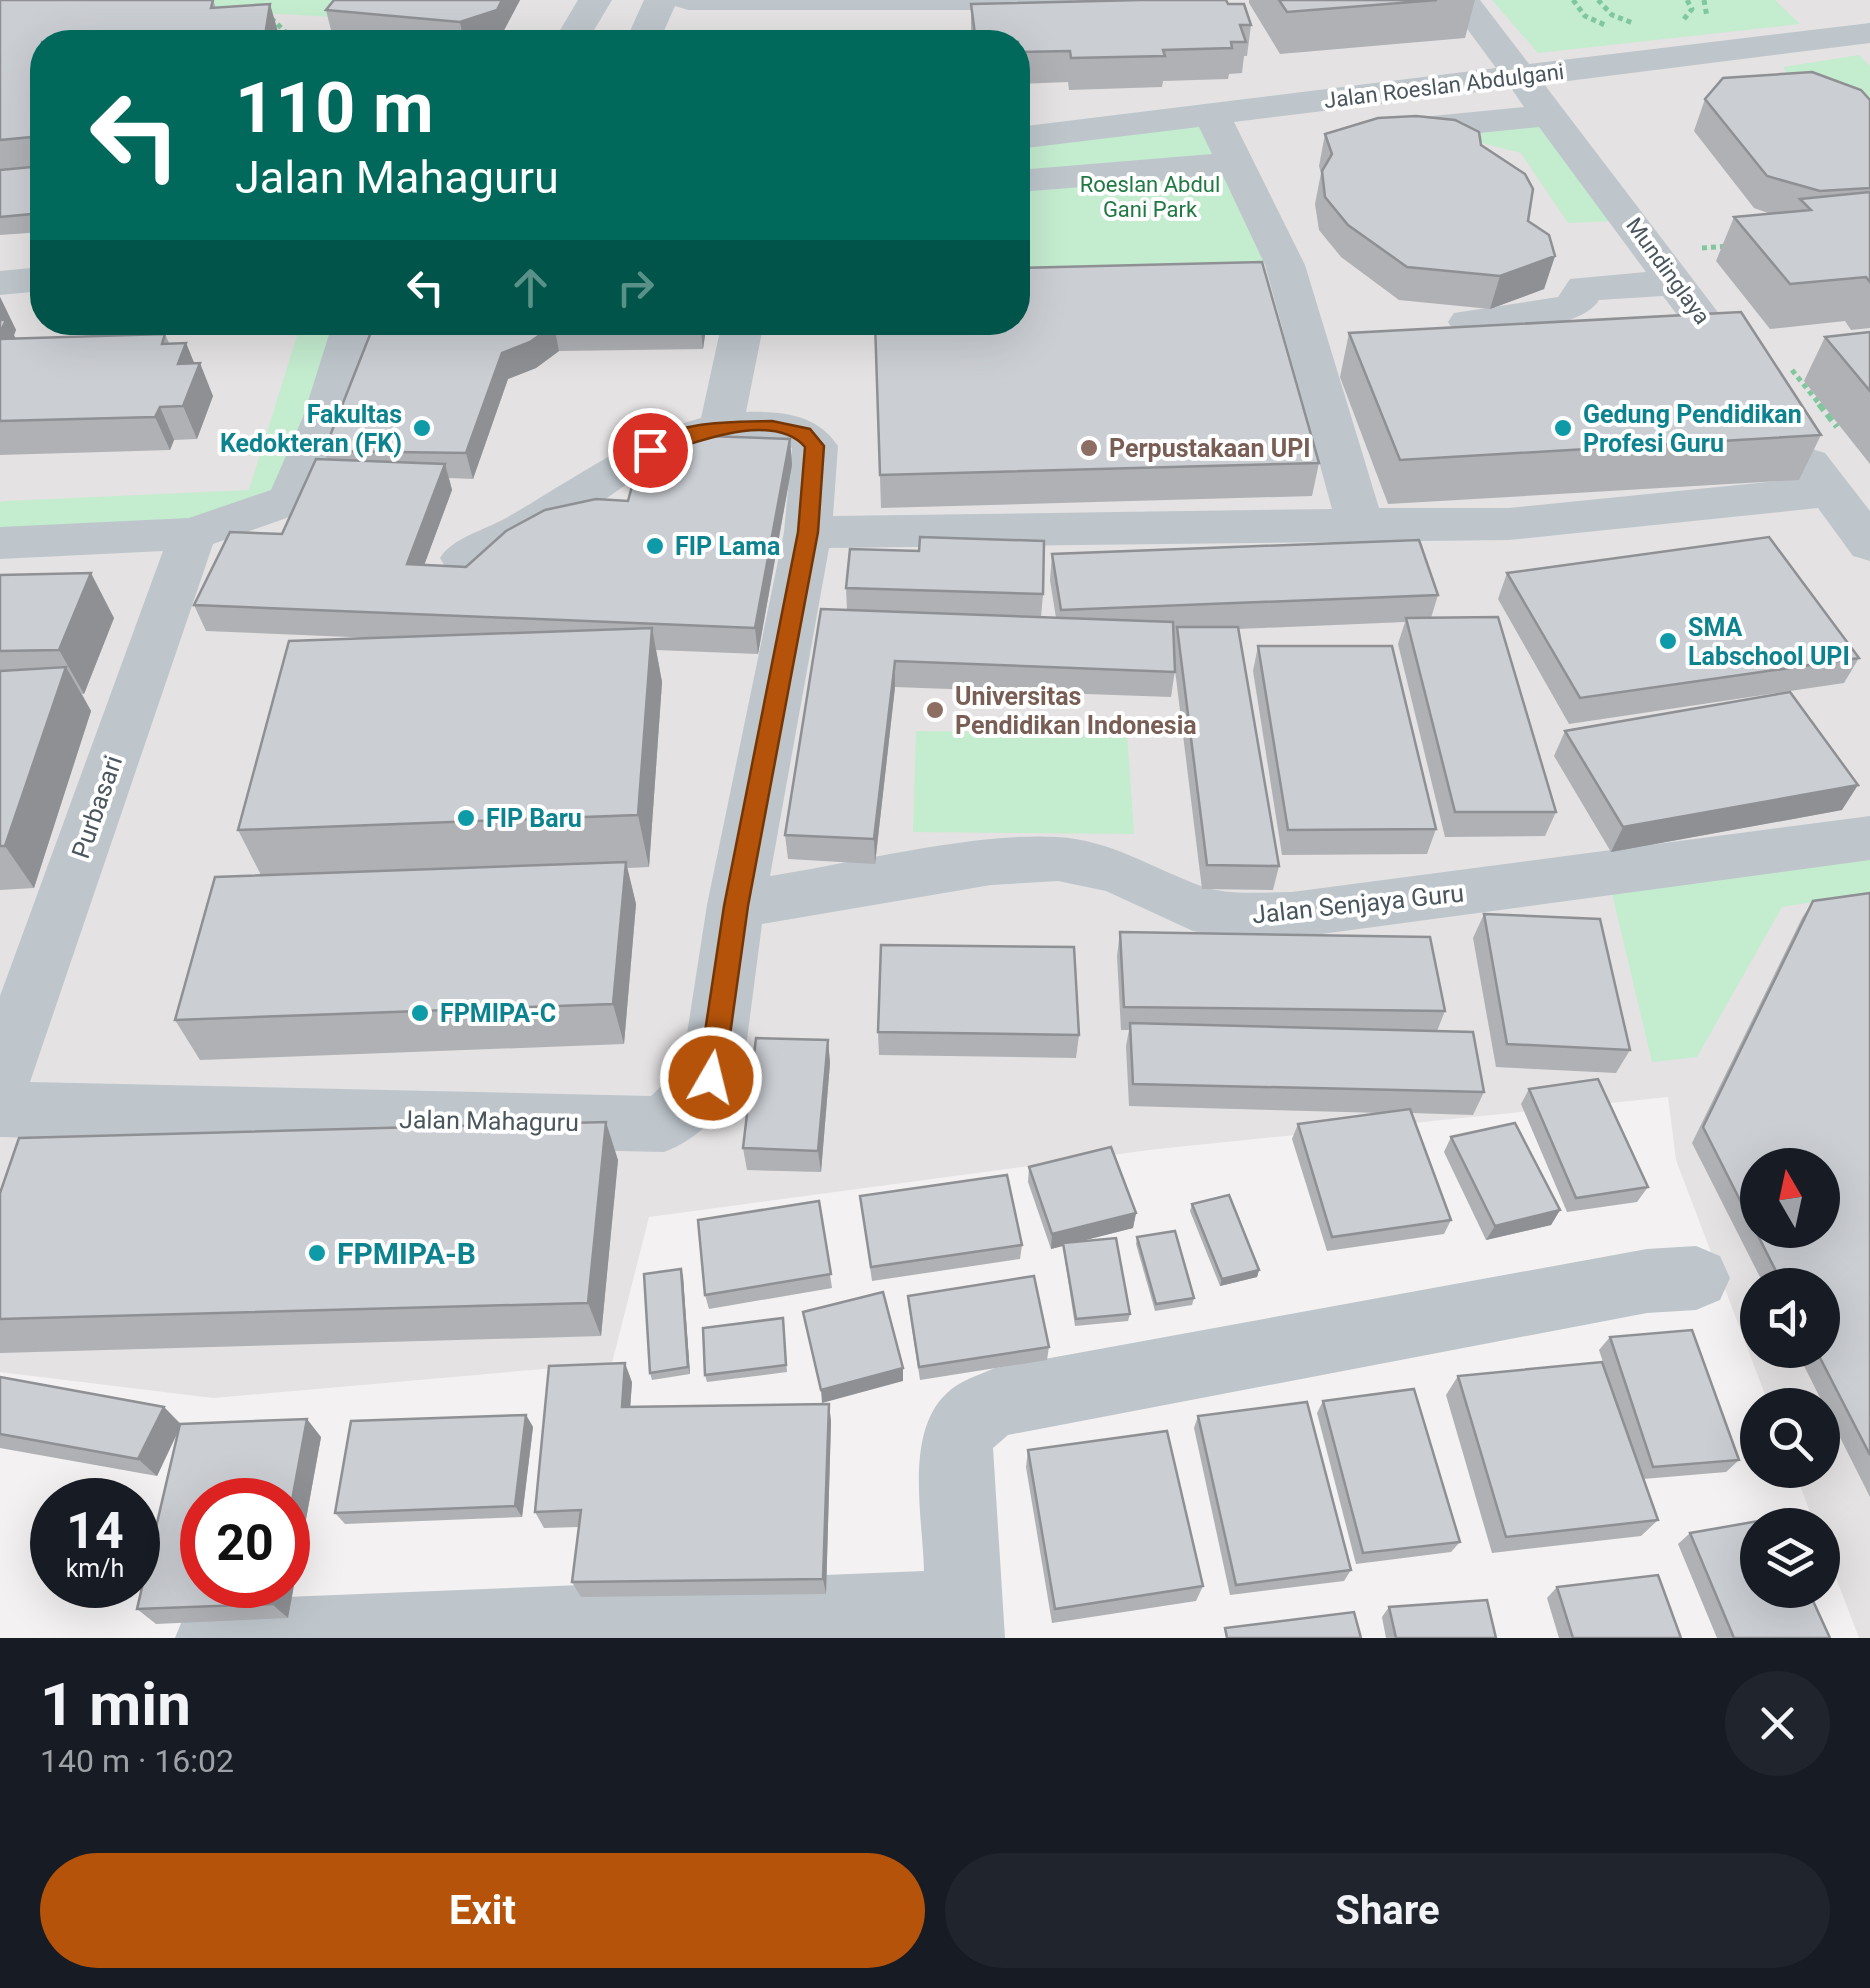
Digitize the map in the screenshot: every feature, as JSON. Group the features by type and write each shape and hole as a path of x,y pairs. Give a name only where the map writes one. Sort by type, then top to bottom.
{"street":[{"path":"577,30 595,0"},
{"path":"647,30 661,0"},
{"path":"688,0 1109,0"},
{"name":"Mundinglaya","path":"1463,0 1552,115 1693,274 1777,419 1870,544"},
{"path":"1811,9 1862,42"},
{"name":"Jalan Roeslan Abdulgani","path":"1030,136 1524,77 1862,42"},
{"path":"1036,100 1220,98 1267,266 1360,524"},
{"path":"1351,135 1552,115"},
{"path":"1030,180 1236,164"},
{"path":"1469,322 1568,308 1576,304 1584,288 1693,274"},
{"path":"0,283 30,280"},
{"path":"0,543 193,534 290,500 326,416 350,335"},
{"path":"464,558 497,546 650,450 684,436 721,428 740,335"},
{"name":"Jalan Mahaguru","path":"0,1109 664,1124 694,1099 711,1078 736,906 808,532 815,446 810,439 772,427 721,428"},
{"path":"808,532 1509,524 1830,491"},
{"name":"Purbasari","path":"0,1080 193,534"},
{"name":"Jalan Senjaya Guru","path":"736,906 991,863 1058,859 1118,871 1193,908 1238,916 1292,916 1870,838"},
{"path":"213,1638 965,1622 957,1442 970,1419 995,1403 1647,1281 1696,1278"}],"path":[{"path":"1598,0 1612,15 1646,25"},
{"path":"1679,22 1692,9 1687,0"},
{"path":"268,15 284,30"},
{"path":"1693,274 1698,249 1736,245"},
{"path":"1781,356 1848,441"}],"shaded area":[{"name":"Universitas Pendidikan Indonesia","path":"0,0 1870,0 1870,1638 1859,1638 1840,1588 1840,1508 1809,1508 1801,1488 1840,1488 1840,1388 1763,1388 1755,1368 1840,1368 1840,1268 1740,1268 1740,1329 1676,1160 1668,1097 1157,1149 649,1217 612,1363 213,1398 0,1372"}],"green space":[{"path":"475,0 459,24 82,3"},
{"path":"1492,0 1775,0 1800,24 1538,53"},
{"path":"1859,55 1870,66 1870,113 1788,75 1783,67"},
{"name":"Roeslan Abdul Gani Park","path":"1213,116 1270,264 1030,274 1030,141"},
{"path":"1547,126 1614,221 1568,223 1521,153 1482,143 1469,132"},
{"path":"297,335 340,335 282,491 194,527 0,535 0,502 249,490"},
{"path":"916,731 1127,733 1134,834 913,832"},
{"path":"1870,854 1870,893 1782,907 1697,1057 1652,1062 1612,893"}],"building":[{"path":"0,0 213,0 211,8 270,4 266,30 30,30 30,137 0,140"},
{"path":"334,0 502,0 497,10 460,22 326,10"},
{"path":"1226,0 1228,4 1244,4 1251,25 1240,25 1246,42 1231,42 1232,48 1163,50 1165,56 1071,58 1070,51 1030,52 1030,30 974,30 971,4"},
{"path":"1279,0 1437,0 1287,12"},
{"path":"1812,72 1861,90 1870,100 1870,188 1820,191 1767,176 1705,99 1723,78"},
{"path":"1378,118 1455,120 1479,132 1481,145 1525,174 1533,189 1528,221 1549,235 1555,256 1500,276 1407,267 1348,225 1325,197 1322,171 1332,154 1325,134"},
{"path":"30,167 30,214 0,217 0,170"},
{"path":"1870,192 1870,282 1866,277 1790,284 1734,217 1811,210 1800,199"},
{"name":"Perpustakaan UPI","path":"1262,262 1319,463 880,475 875,335 1030,335 1030,268"},
{"path":"1741,312 1821,435 1400,460 1349,333"},
{"path":"1870,332 1870,391 1825,337"},
{"path":"165,335 162,344 186,343 178,364 200,363 183,406 160,407 155,417 0,421 0,339"},
{"path":"370,335 540,335 502,353 466,453 324,451"},
{"name":"FIP Lama","path":"646,434 790,439 755,628 194,605 230,532 282,534 316,459 445,464 407,564 466,567 506,531 545,510 596,499 628,501"},
{"path":"920,537 1044,541 1043,594 846,588 850,549 919,551"},
{"name":"SMA Labschool UPI","path":"1769,537 1859,658 1580,698 1507,573"},
{"path":"1419,540 1438,595 1061,610 1052,554"},
{"path":"91,573 59,650 0,651 0,575"},
{"path":"821,609 1173,622 1175,672 895,661 874,839 785,835"},
{"path":"1498,617 1556,812 1455,812 1406,618"},
{"path":"1177,627 1238,627 1279,866 1207,865"},
{"name":"FIP Baru","path":"652,628 638,815 238,830 289,641"},
{"path":"1258,646 1392,646 1436,829 1288,830"},
{"path":"66,667 5,846 0,846 0,671"},
{"path":"1790,692 1858,785 1623,827 1565,731"},
{"name":"FPMIPA-C","path":"626,862 613,1004 175,1020 215,877"},
{"path":"1870,893 1870,1455 1840,1397 1840,1388 1836,1388 1825,1368 1840,1368 1840,1268 1774,1268 1764,1248 1840,1248 1840,1148 1740,1148 1740,1200 1703,1127 1813,901"},
{"path":"1484,914 1600,919 1630,1050 1507,1044"},
{"path":"1120,932 1430,937 1445,1011 1124,1007"},
{"path":"881,945 1074,947 1079,1035 878,1032"},
{"path":"1130,1023 1473,1032 1484,1092 1133,1084"},
{"path":"756,1038 828,1040 818,1151 743,1148"},
{"path":"1598,1079 1648,1187 1576,1198 1529,1089"},
{"path":"1410,1109 1451,1220 1332,1237 1298,1124"},
{"name":"FPMIPA-B","path":"606,1122 588,1303 0,1319 0,1193 19,1138"},
{"path":"1515,1123 1560,1210 1495,1226 1451,1137"},
{"path":"1111,1147 1136,1213 1052,1234 1029,1167"},
{"path":"1007,1175 1022,1245 871,1267 860,1196"},
{"path":"1229,1195 1259,1270 1222,1279 1192,1204"},
{"path":"819,1201 831,1274 705,1295 698,1220"},
{"path":"1175,1231 1194,1298 1156,1304 1137,1237"},
{"path":"1116,1238 1130,1314 1076,1319 1063,1243"},
{"path":"681,1269 688,1367 650,1373 644,1274"},
{"path":"1034,1276 1049,1347 919,1367 908,1296"},
{"path":"883,1292 903,1368 821,1390 803,1312"},
{"path":"783,1318 786,1365 705,1375 703,1328"},
{"path":"1692,1330 1739,1460 1653,1467 1610,1337"},
{"path":"1602,1362 1658,1520 1506,1537 1458,1376"},
{"path":"625,1363 622,1407 829,1404 823,1579 572,1582 581,1510 535,1512 549,1366"},
{"path":"0,1377 164,1407 138,1459 0,1434"},
{"path":"1414,1389 1460,1542 1363,1553 1323,1401"},
{"path":"1307,1402 1351,1570 1236,1585 1198,1416"},
{"path":"526,1415 515,1506 335,1513 351,1421"},
{"path":"307,1419 296,1478 180,1478 180,1607 137,1609 160,1608 160,1510 180,1424"},
{"path":"1167,1431 1203,1586 1055,1609 1028,1450"},
{"path":"1740,1524 1740,1608 1816,1608 1830,1638 1734,1638 1690,1533"},
{"path":"1658,1575 1681,1638 1573,1638 1557,1587"},
{"path":"1487,1600 1496,1638 1396,1638 1389,1607"},
{"path":"1354,1612 1361,1638 1227,1638 1225,1628"}],"place":[{"name":"Fakultas Kedokteran (FK)","path":"422,428"},
{"name":"Gedung Pendidikan Profesi Guru","path":"1563,428"},
{"name":"Perpustakaan UPI","path":"1089,448"},
{"name":"FIP Lama","path":"655,546"},
{"name":"SMA Labschool UPI","path":"1668,641"},
{"name":"Universitas Pendidikan Indonesia","path":"935,710"},
{"name":"FIP Baru","path":"466,818"},
{"name":"FPMIPA-C","path":"420,1013"},
{"name":"FPMIPA-B","path":"317,1253"}],"route":[{"path":"650,450 684,436 721,428 772,427 803,433 815,446 808,532 736,906 711,1078"}]}
